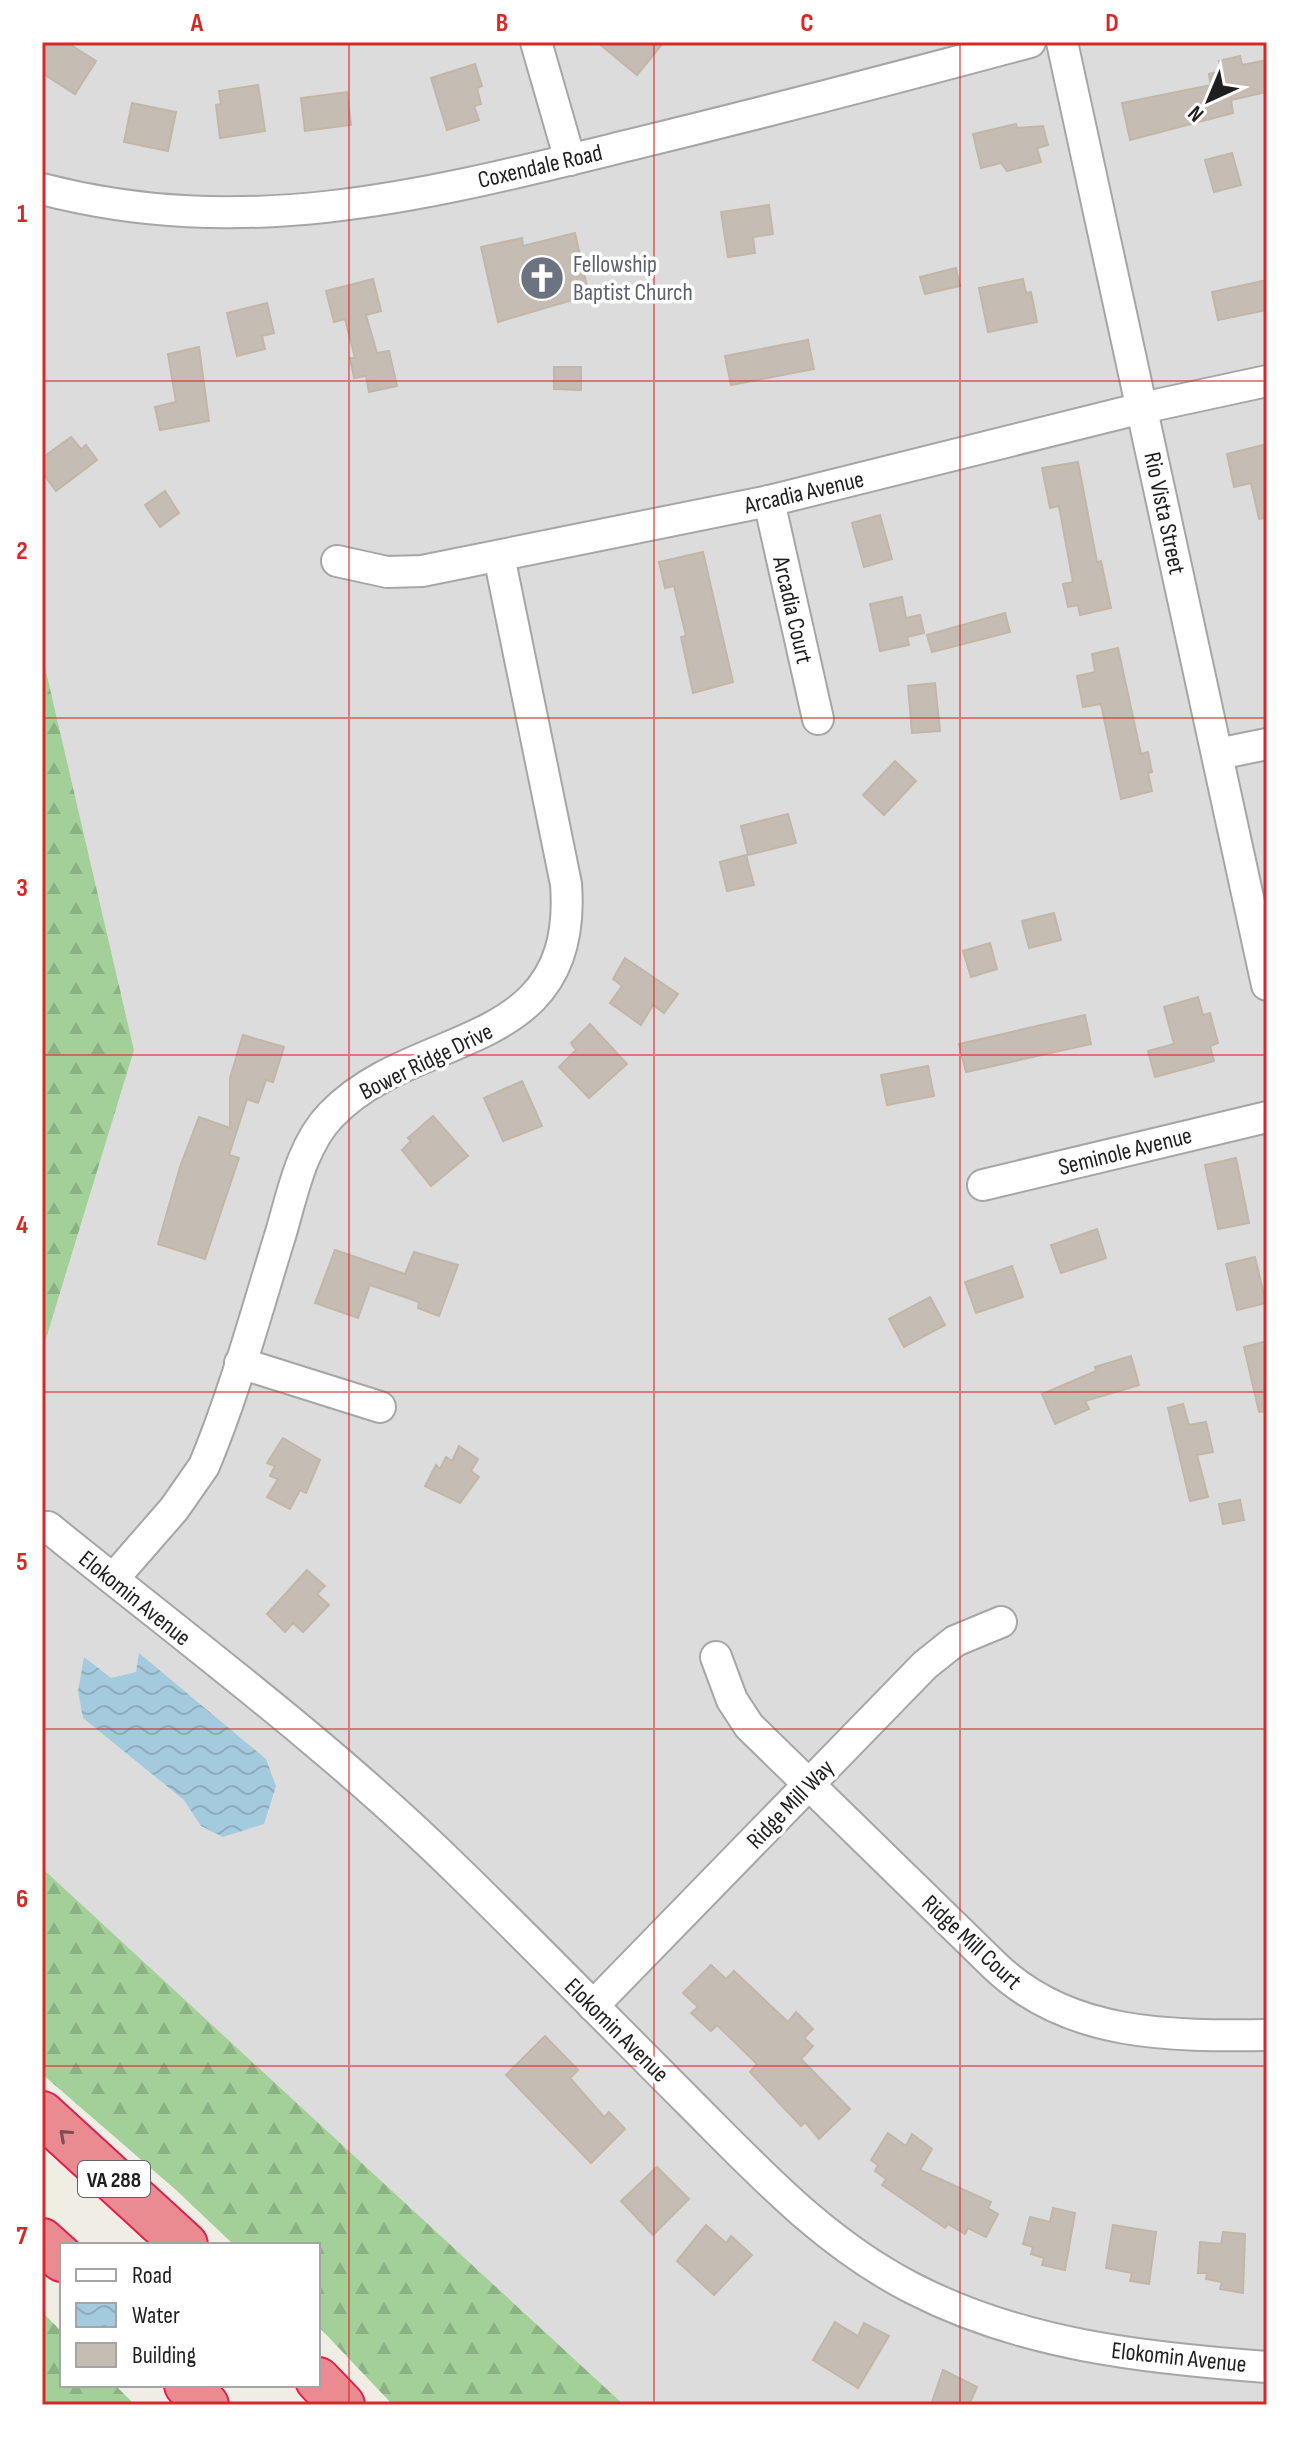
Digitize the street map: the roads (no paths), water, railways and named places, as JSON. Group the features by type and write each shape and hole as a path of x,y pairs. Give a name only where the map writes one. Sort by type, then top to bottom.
{"highway":[{"name":"VA 288","path":"42,2114 183,2243"},
{"path":"42,2241 60,2257"},
{"path":"320,2382 342,2405"},
{"path":"189,2387 206,2405"}],"street":[{"path":"536,42 570,160"},
{"name":"Coxendale Road","path":"42,189 172,211 244,215 315,211 386,201 570,160 1030,42"},
{"name":"Rio Vista Street","path":"1062,42 1267,985"},
{"name":"Arcadia Avenue","path":"337,561 406,573 499,556 769,501 1142,408 1267,381"},
{"name":"Arcadia Court","path":"769,501 818,719"},
{"name":"Bower Ridge Drive","path":"113,1579 174,1509 204,1466 302,1165 329,1117 369,1086 499,1026 521,1010 555,964 568,909 566,884 499,556"},
{"path":"1218,754 1267,744"},
{"name":"Seminole Avenue","path":"983,1185 1267,1117"},
{"path":"240,1363 380,1407"},
{"name":"Elokomin Avenue","path":"48,1527 385,1804 455,1868 811,2221 867,2263 909,2287 989,2322 1062,2342 1267,2367"},
{"name":"Ridge Mill Way","path":"593,2006 933,1658 955,1641 1001,1622"},
{"name":"Ridge Mill Court","path":"716,1657 739,1714 807,1786 996,1967 1036,2000 1093,2023 1267,2035"}],"water":[{"path":"139,1653 266,1759 276,1786 264,1824 223,1837 201,1826 184,1800 83,1718 78,1691 84,1657 111,1678 136,1672"}],"place":[{"name":"Fellowship Baptist Church","path":"542,278"}]}
